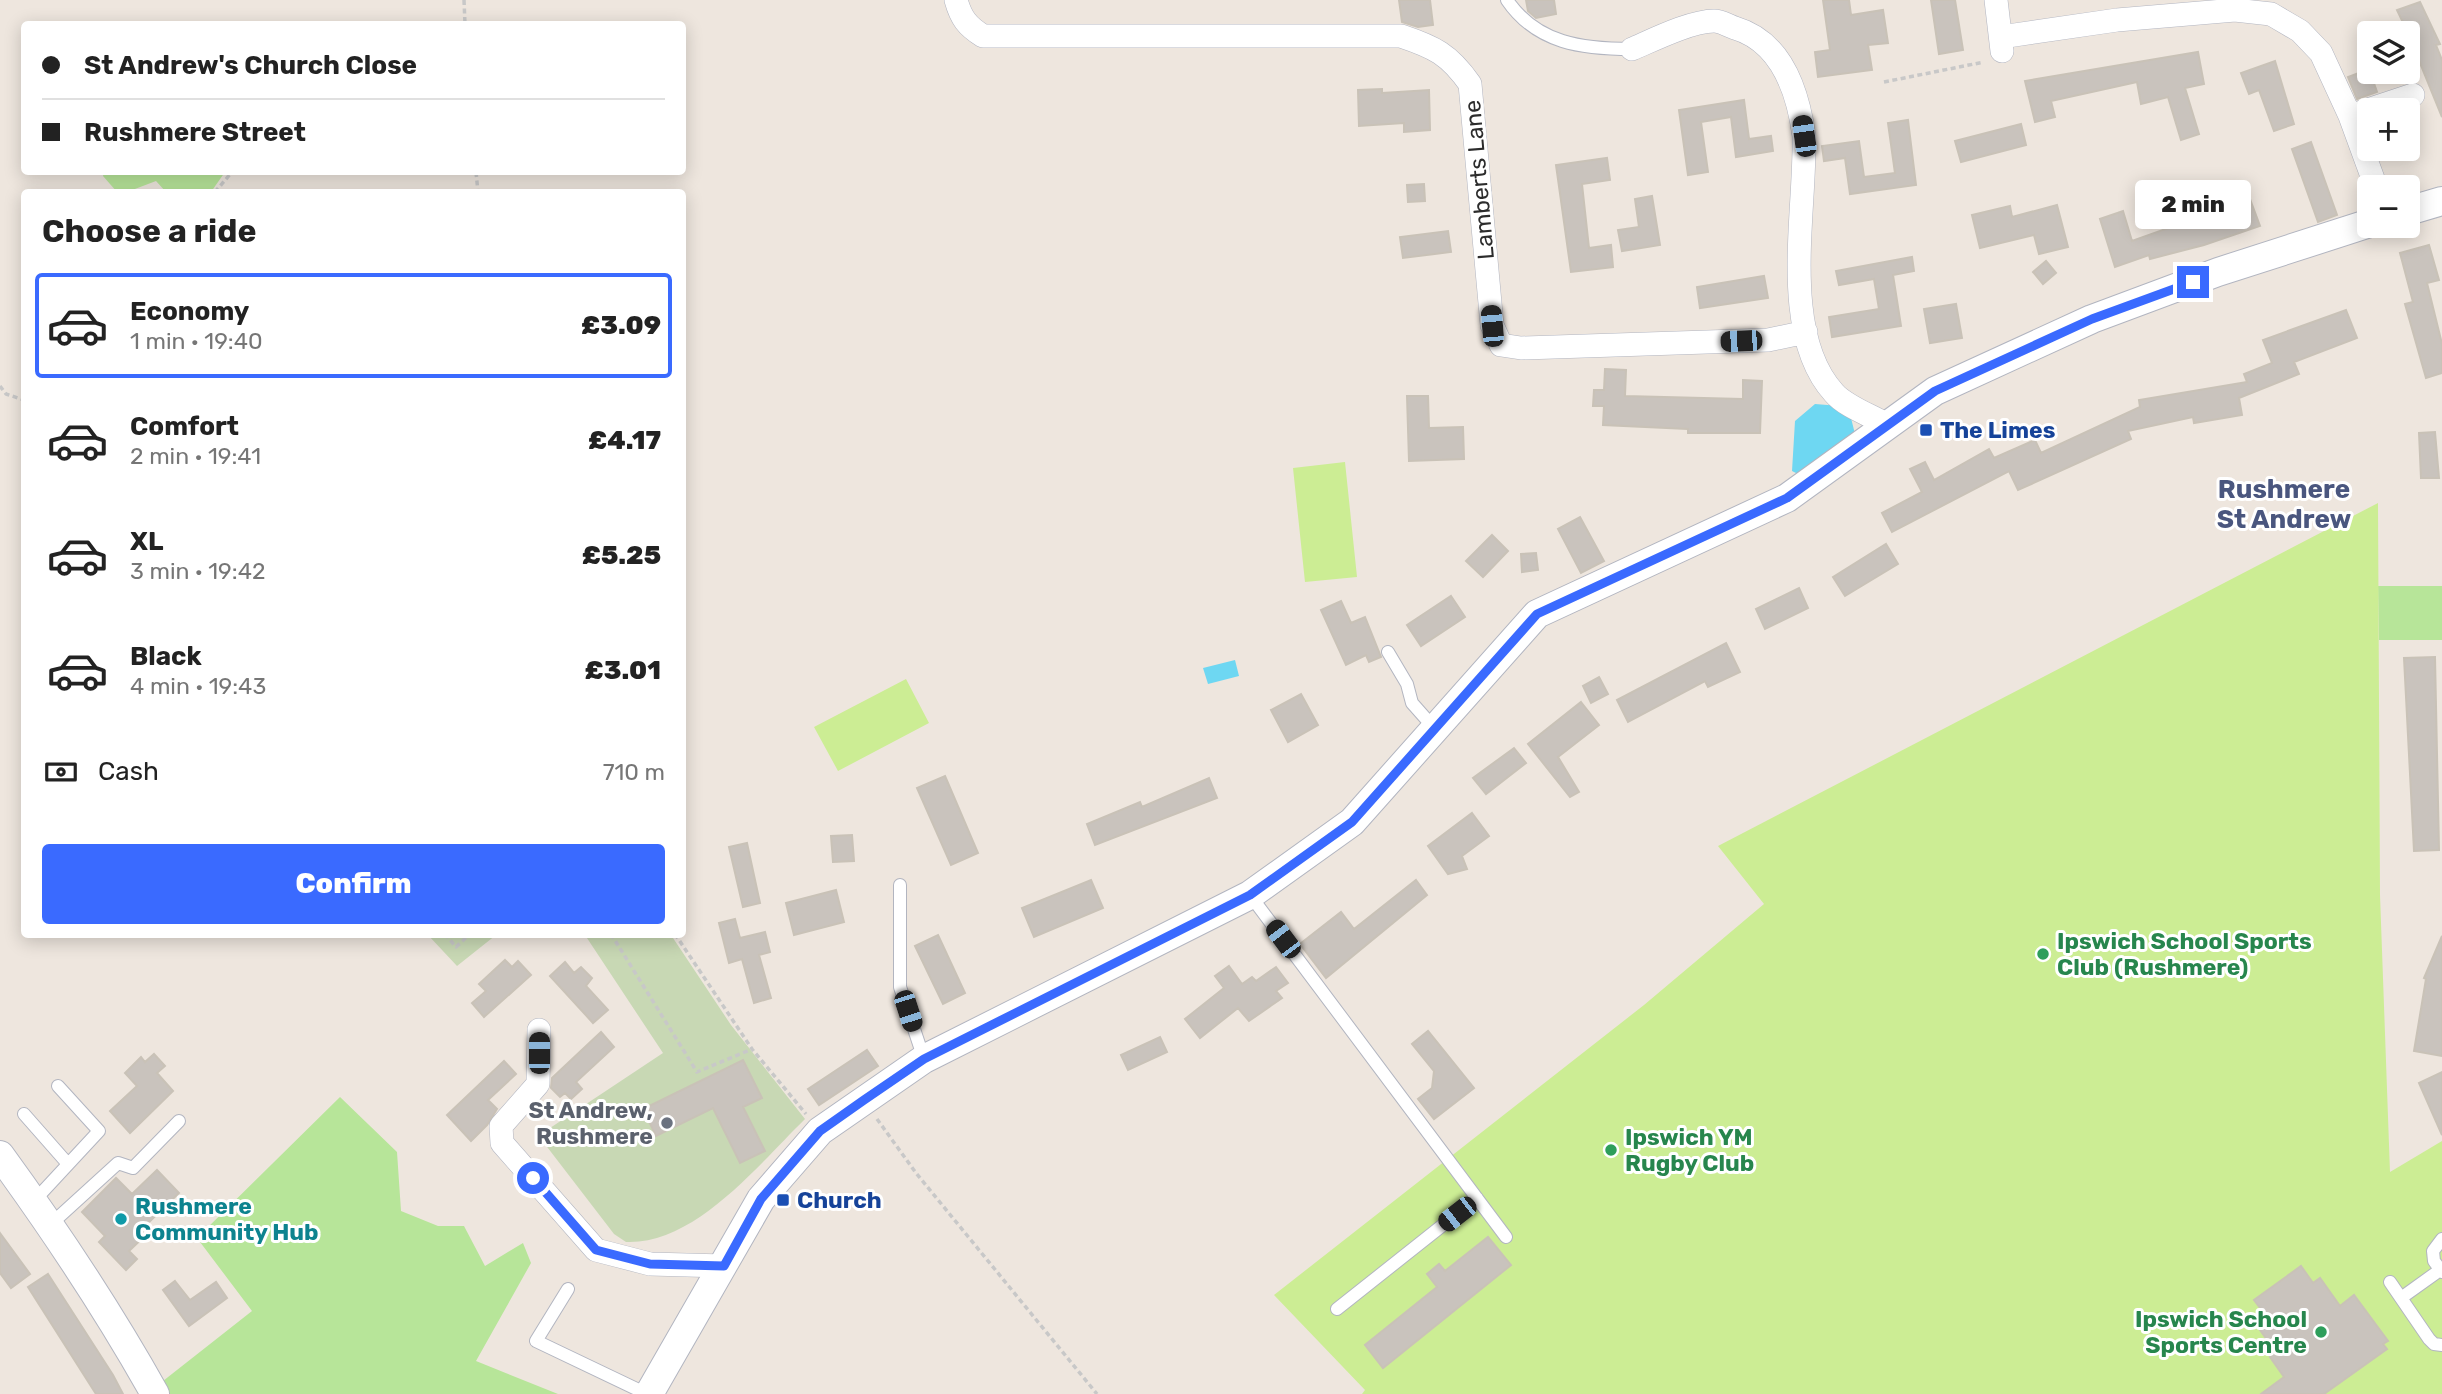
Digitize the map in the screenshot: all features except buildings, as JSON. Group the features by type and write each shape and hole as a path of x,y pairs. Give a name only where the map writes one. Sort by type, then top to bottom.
{"street":[{"name":"Lamberts Lane","path":"956,0 960,14 969,27 983,36 1401,36 1431,46 1454,61 1470,84 1492,326 1501,345 1521,348 1768,340 1806,332"},
{"path":"1996,0 2002,44 2115,10 2235,10 2273,7 2321,53 2350,116 2372,175"},
{"path":"1632,49 1669,33 1714,21 1749,32 1787,72 1801,111 1804,136 1799,290 1806,332 1820,376 1836,396 1889,426"},
{"path":"2350,116 2413,95"},
{"path":"2420,207 2442,201"},
{"path":"648,1394 761,1199 820,1131 924,1059 1250,895 1352,822 1537,614 1787,498 1935,391 2092,319 2218,272 2357,227"},
{"path":"539,1030 538,1084 501,1126 502,1143 596,1250 650,1264 724,1266"},
{"path":"0,1154 51,1224 115,1322 155,1394"}],"lane":[{"path":"1507,0 1534,30 1590,49 1632,49"},
{"path":"1388,652 1407,684 1412,703 1435,729"},
{"path":"901,886 901,987 924,1059"},
{"path":"1250,895 1506,1237"},
{"path":"34,1201 99,1131 58,1086"},
{"path":"24,1114 68,1164"},
{"path":"51,1224 118,1163 133,1168 179,1121"},
{"path":"1337,1309 1477,1198"},
{"path":"2401,1298 2441,1271 2434,1261 2433,1251 2442,1239"},
{"path":"2390,1282 2429,1339 2434,1344 2442,1345"},
{"path":"568,1289 536,1341 648,1394"}],"path":[{"path":"464,0 465,21"},
{"path":"1884,82 1996,60 2002,44"},
{"path":"218,189 229,175"},
{"path":"0,386 6,394 21,399"},
{"path":"448,938 456,947 466,938"},
{"path":"613,938 697,1072 752,1049"},
{"path":"679,938 752,1049 820,1131"},
{"path":"864,1100 916,1173 1097,1394"}],"green space":[{"path":"223,175 213,189 163,189 156,181 135,189 114,189 103,176"},
{"path":"1345,462 1357,577 1305,582 1293,468"},
{"name":"Ipswich School Sports Club (Rushmere)","path":"2378,503 2380,895 2390,1172 2442,1141 2442,1394 1362,1394 1365,1390 1274,1295 1644,1005 1764,904 1718,846"},
{"path":"2378,586 2442,586 2442,640 2379,640"},
{"path":"906,679 929,723 838,771 814,727"},
{"path":"431,938 492,938 457,966"},
{"path":"587,938 673,938 731,1025 805,1119 746,1178 701,1216 677,1230 652,1239 626,1242 614,1234 541,1139 544,1132 663,1053"},
{"path":"340,1097 397,1152 401,1211 438,1226 464,1226 485,1266 523,1243 531,1263 476,1361 558,1394 170,1394 163,1381 252,1311 197,1238"}],"water":[{"path":"1815,404 1840,406 1851,418 1855,434 1798,474 1792,471 1795,421"},
{"path":"1235,660 1239,676 1208,684 1203,668"}],"place":[{"name":"The Limes","path":"1926,430"},
{"name":"Ipswich School Sports Club (Rushmere)","path":"2043,954"},
{"name":"St Andrew, Rushmere","path":"667,1123"},
{"name":"Ipswich YM Rugby Club","path":"1611,1150"},
{"name":"Church","path":"783,1200"},
{"name":"Rushmere Community Hub","path":"121,1219"},
{"name":"Ipswich School Sports Centre","path":"2321,1332"}],"district":[{"name":"Rushmere St Andrew","path":"2284,504"}],"route":[{"path":"533,1178 596,1250 650,1264 724,1266 761,1199 820,1131 924,1059 1250,895 1352,822 1537,614 1787,498 1839,463 1935,391 2092,319 2193,282"}]}
